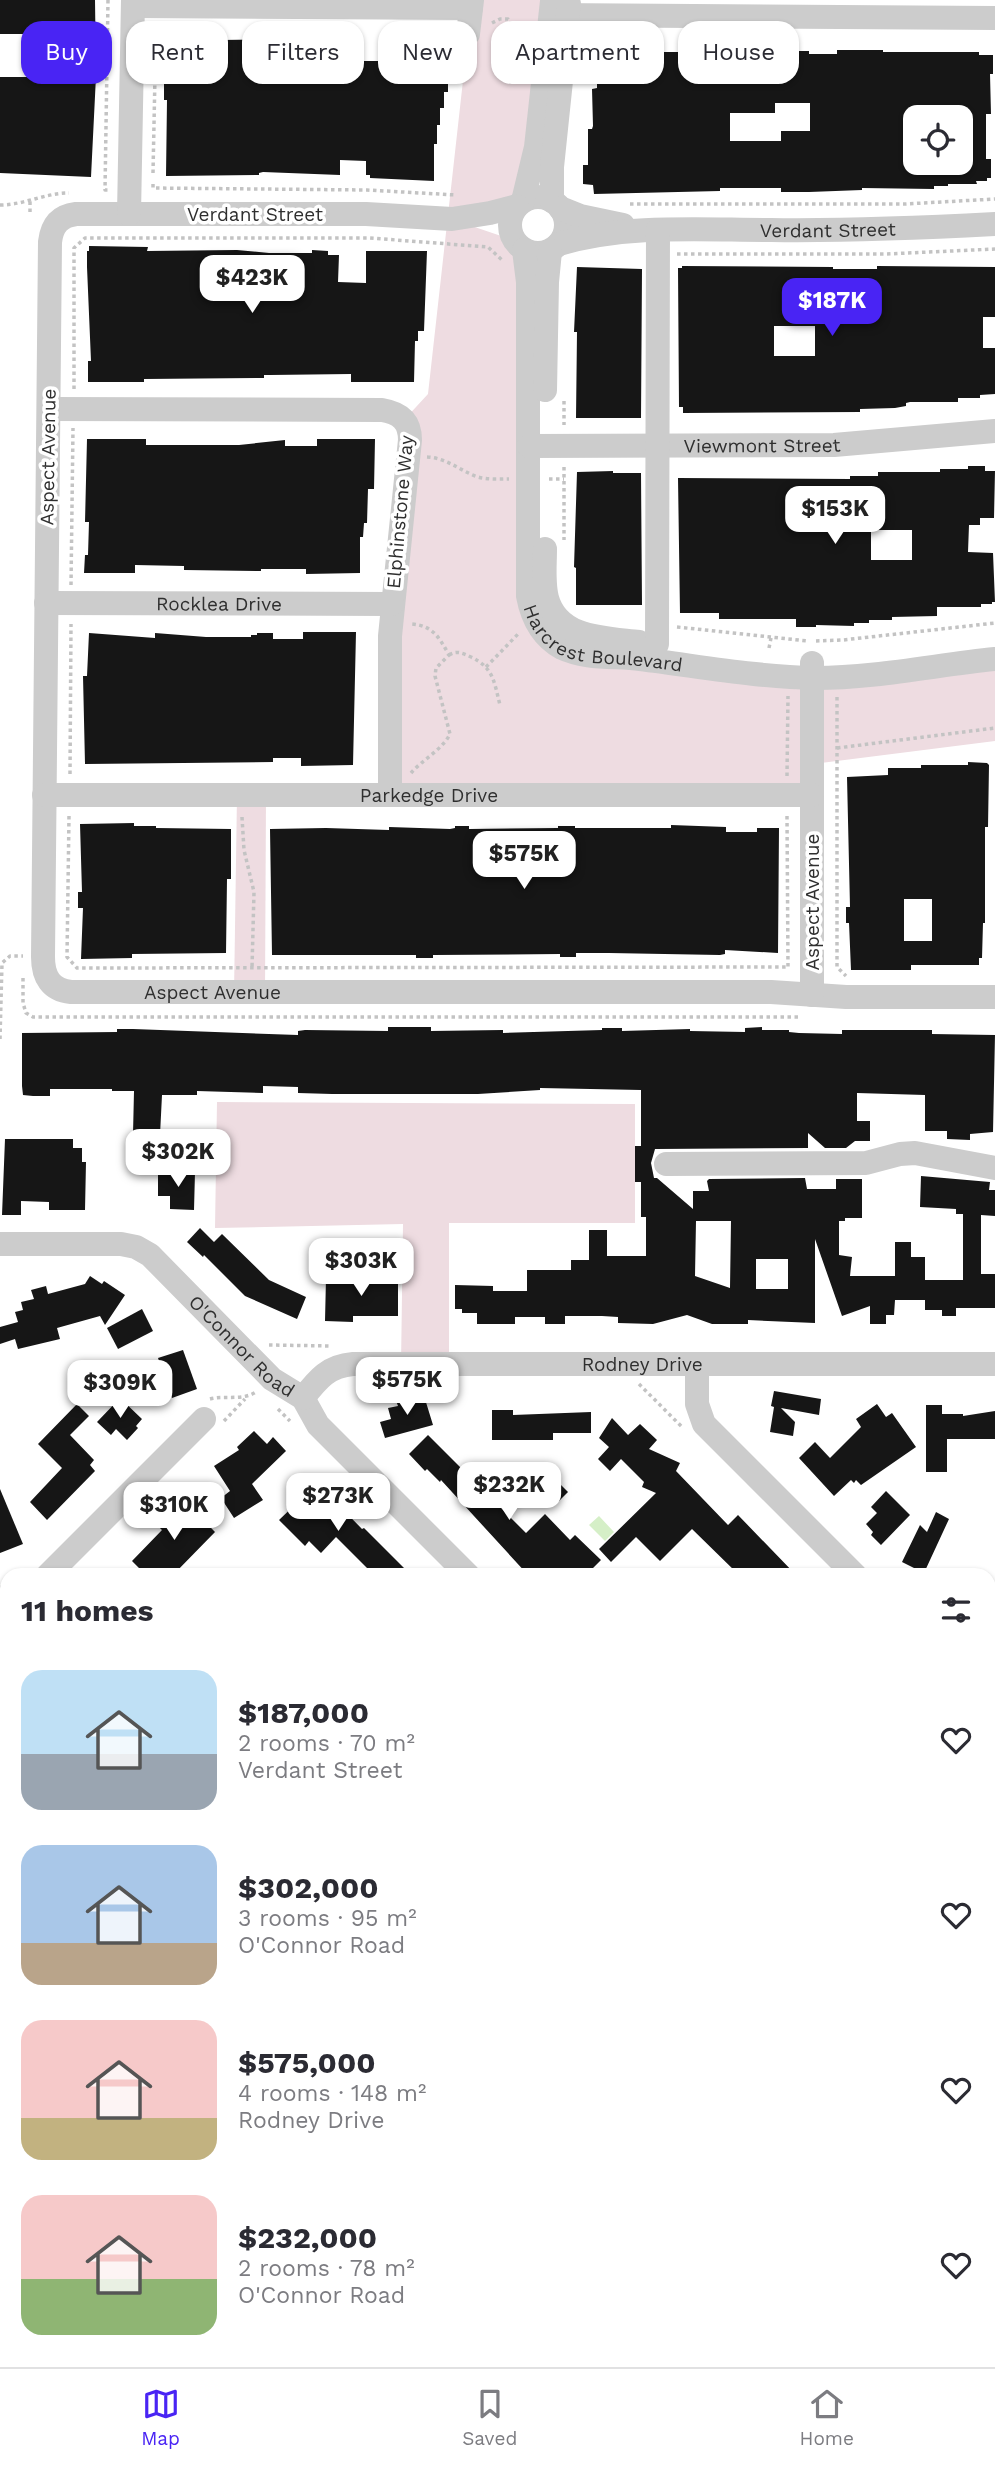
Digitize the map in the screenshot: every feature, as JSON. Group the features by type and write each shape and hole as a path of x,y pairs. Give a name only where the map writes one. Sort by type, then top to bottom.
{"street":[{"path":"129,214 133,3 376,4 475,17"},
{"path":"560,8 995,18"},
{"path":"560,8 552,167 556,204 566,227 555,248 533,253 516,253 509,223 520,203 537,147 560,8"},
{"path":"520,203 537,197 556,204"},
{"name":"Verdant Street","path":"60,219 76,214 366,214 452,219 490,213 520,203"},
{"name":"Verdant Street","path":"556,204 609,223 658,230"},
{"name":"Aspect Avenue","path":"60,219 53,228 50,242 43,965 48,980 57,990 233,994 772,992 812,995 812,670"},
{"name":"Verdant Street","path":"452,219 516,253"},
{"name":"Verdant Street","path":"555,248 605,234 658,230 880,231 995,224"},
{"path":"658,230 657,446 662,635"},
{"name":"Harcrest Boulevard","path":"555,248 547,282 528,596 536,622 555,644 585,655 865,675 995,659"},
{"name":"Harcrest Boulevard","path":"516,253 528,282 547,598 562,624 576,632 593,636 662,635 812,670 870,657 995,642"},
{"name":"Elphinstone Way","path":"49,410 382,410 394,413 404,420 408,426 410,440 390,636 390,795"},
{"name":"Viewmont Street","path":"537,446 847,445 995,431"},
{"name":"Rocklea Drive","path":"46,603 392,604"},
{"name":"Parkedge Drive","path":"44,795 812,795"},
{"path":"812,995 995,997"},
{"path":"666,1164 866,1164 900,1154 915,1153 995,1168"},
{"name":"O'Connor Road","path":"0,1244 121,1244 143,1250 272,1379 303,1398 318,1425 461,1568"},
{"name":"Rodney Drive","path":"303,1398 324,1374 337,1366 353,1364 995,1364"},
{"path":"697,1365 697,1404 704,1424 849,1568"},
{"path":"55,1568 204,1419"}],"path":[{"path":"475,17 511,21"},
{"path":"156,18 153,188 367,190 461,196"},
{"path":"96,192 106,190"},
{"path":"0,205 14,205 52,193 74,192"},
{"path":"30,200 30,212"},
{"path":"621,204 905,204 995,200"},
{"path":"74,398 74,248 85,238 370,238 488,244 516,253"},
{"path":"564,389 564,425"},
{"path":"73,421 67,957 77,968 795,968"},
{"path":"418,456 443,459 486,479 517,479"},
{"path":"564,466 564,545"},
{"path":"549,479 565,479"},
{"path":"662,635 843,640 995,623"},
{"path":"409,635 410,624 428,627 435,631 449,655"},
{"path":"486,667 522,632 518,624"},
{"path":"769,648 771,638"},
{"path":"409,775 446,741 450,734 435,676 436,668 449,655 461,652 486,667 493,679 500,705"},
{"path":"788,694 788,785"},
{"path":"837,695 837,968 847,978"},
{"path":"837,748 995,727"},
{"path":"787,805 788,968"},
{"path":"242,815 244,850 254,892 252,968"},
{"path":"0,1039 2,963 10,956 32,957"},
{"path":"22,956 24,962"},
{"path":"23,976 24,1008 29,1016 38,1017 779,1017"},
{"path":"273,1404 292,1423"}],"shaded area":[{"path":"472,0 553,0 550,21 491,21 491,84 540,84 523,201 454,220 513,240 518,246 536,622 773,675 995,660 995,741 813,764 812,795 390,795 404,420 428,394 463,84 477,84 477,21 470,21"},
{"path":"237,795 266,795 265,994 234,994"},
{"path":"217,1102 635,1104 635,1223 449,1223 449,1365 401,1365 403,1224 215,1228"},
{"path":"599,1516 614,1532 605,1541 589,1525"}],"building":[{"path":"0,0 95,0 95,21 21,21 21,34 0,34"},
{"path":"228,40 242,40 242,84 364,84 364,61 378,61 378,84 448,84 448,92 444,92 444,108 440,108 437,144 434,144 434,181 370,178 370,175 366,175 366,161 340,160 340,175 263,172 259,175 166,176 167,100 164,100 164,84 228,84"},
{"path":"837,50 883,50 979,52 979,55 993,55 993,74 990,74 991,114 986,114 986,159 991,159 991,178 987,178 987,181 976,181 977,184 948,184 934,186 934,189 862,188 781,192 781,188 720,188 720,191 594,194 593,185 583,184 583,165 588,165 588,129 593,126 592,89 597,88 597,84 664,84 664,52 678,52 678,84 799,84 799,51 809,51 809,54 837,54","holes":["775,103 810,103 810,131 781,131 781,141 730,141 730,113 775,113"]},
{"path":"0,77 21,77 21,84 96,84 91,177 0,173"},
{"path":"89,246 148,247 147,251 328,251 328,255 339,255 338,282 366,283 366,251 427,251 424,331 418,331 418,341 415,341 414,382 351,382 351,374 88,382 88,361 91,361 87,267"},
{"path":"577,267 642,269 641,418 576,418 577,332 574,332"},
{"path":"995,267 995,317 983,317 983,348 995,348 995,394 980,395 980,398 958,398 958,402 910,402 906,403 906,406 860,409 860,412 683,413 683,407 679,407 678,268","holes":["774,326 815,326 815,356 774,356"]},
{"path":"87,439 146,439 146,445 239,445 285,440 285,446 317,446 317,439 375,439 374,489 368,489 367,523 364,523 363,537 360,537 360,573 306,574 306,569 184,570 184,566 135,565 135,573 84,573 85,555 88,555 89,522 85,522"},
{"path":"968,466 985,466 985,471 995,471 994,518 980,518 980,525 969,525 968,552 993,553 995,602 992,604 981,604 981,607 937,607 937,616 892,617 892,620 854,623 854,626 796,627 796,619 719,619 719,613 680,613 678,478 850,479 850,476 878,476 878,472 968,469","holes":["871,530 912,530 912,560 871,560"]},
{"path":"577,472 641,473 642,605 576,605 574,567"},
{"path":"303,632 356,632 353,765 301,766 301,758 273,758 273,762 85,764 83,676 87,676 89,633 155,638 155,633 251,637 257,633 273,633 273,639 303,639"},
{"path":"968,762 989,765 988,827 985,827 985,923 979,965 911,965 911,970 851,970 849,923 846,923 846,907 850,907 847,777 888,775 888,768 968,765","holes":["904,899 932,899 932,941 904,941"]},
{"path":"134,823 134,826 156,828 231,829 226,953 132,954 132,958 81,959 83,908 78,908 78,892 82,892 80,824"},
{"path":"671,825 726,827 726,832 757,832 757,828 779,828 778,953 725,950 725,954 720,955 576,953 576,957 560,957 560,954 433,955 433,958 416,958 416,955 272,955 270,829 389,830 389,827 450,829 455,826 469,826 469,829 558,826 671,828"},
{"path":"388,1027 431,1027 431,1031 503,1030 503,1033 602,1028 622,1028 622,1031 690,1029 745,1032 745,1028 762,1027 762,1030 789,1030 799,1033 932,1030 932,1034 995,1035 993,1132 970,1134 970,1140 947,1139 947,1131 925,1131 925,1095 857,1093 857,1121 870,1121 870,1141 855,1141 846,1148 825,1148 808,1133 808,1148 655,1149 651,1163 654,1178 693,1209 693,1191 709,1191 709,1179 805,1178 807,1189 836,1189 836,1179 862,1179 862,1218 845,1218 845,1221 839,1221 839,1255 852,1257 850,1276 895,1276 895,1242 911,1242 911,1257 925,1257 925,1280 963,1280 963,1214 956,1214 956,1209 920,1207 921,1176 990,1182 989,1190 995,1190 995,1216 981,1215 981,1274 995,1274 995,1308 956,1308 956,1316 942,1316 942,1310 925,1310 925,1300 895,1300 894,1315 886,1315 886,1324 870,1324 870,1306 842,1316 815,1239 815,1323 748,1320 748,1324 712,1324 687,1315 653,1324 618,1323 618,1317 565,1316 565,1324 545,1324 545,1317 515,1317 515,1324 477,1324 477,1313 462,1313 462,1309 455,1309 455,1285 493,1286 493,1291 527,1291 527,1270 571,1270 571,1260 589,1260 589,1230 607,1230 607,1256 646,1256 646,1217 641,1217 641,1182 635,1182 635,1146 641,1146 641,1090 540,1088 478,1094 332,1094 298,1093 298,1087 263,1086 263,1093 197,1091 197,1095 162,1095 160,1135 133,1134 134,1091 50,1089 50,1096 23,1095 22,1033 117,1032 117,1029 133,1029 298,1035 298,1031 305,1030 388,1031","holes":["696,1221 731,1221 730,1288 695,1276","756,1259 788,1259 788,1289 756,1289"]},
{"path":"5,1139 73,1139 73,1148 82,1148 82,1162 86,1162 85,1210 49,1210 49,1202 21,1201 21,1215 2,1215"},
{"path":"158,1172 195,1172 194,1210 170,1209 170,1196 158,1196"},
{"path":"200,1228 214,1242 222,1234 269,1280 306,1297 297,1319 245,1296 187,1242"},
{"path":"379,1275 398,1275 398,1316 353,1316 353,1322 325,1321 326,1278 364,1279"},
{"path":"90,1276 102,1284 104,1281 125,1295 105,1325 100,1316 57,1328 60,1339 18,1349 15,1339 0,1344 0,1327 18,1322 15,1312 23,1310 21,1302 34,1299 31,1290 46,1286 48,1294 85,1284"},
{"path":"142,1309 153,1331 118,1349 107,1328"},
{"path":"183,1350 197,1389 172,1398 158,1358"},
{"path":"774,1391 821,1399 819,1415 781,1408 795,1422 793,1436 770,1432"},
{"path":"411,1393 413,1403 425,1399 433,1425 385,1438 380,1422 391,1419 388,1408 398,1406 395,1398"},
{"path":"120,1398 142,1419 127,1440 116,1429 111,1435 97,1422"},
{"path":"77,1404 89,1416 70,1435 94,1460 90,1465 95,1471 47,1520 30,1502 62,1468 38,1444"},
{"path":"877,1404 886,1417 892,1413 916,1447 861,1485 856,1480 854,1483 851,1480 834,1496 799,1458 815,1442 830,1458 861,1427 856,1419"},
{"path":"926,1405 942,1405 942,1414 963,1416 995,1411 995,1439 947,1439 947,1472 926,1472"},
{"path":"492,1410 513,1410 513,1415 591,1412 591,1433 553,1433 553,1440 492,1440"},
{"path":"612,1418 628,1435 640,1424 657,1440 649,1449 680,1463 676,1471 728,1525 738,1515 789,1568 732,1568 692,1529 660,1561 636,1537 611,1562 599,1549 656,1493 642,1487 644,1482 621,1459 610,1471 598,1459 609,1447 599,1438"},
{"path":"254,1431 267,1444 273,1437 286,1451 252,1484 263,1500 234,1518 221,1498 230,1491 214,1466 239,1450 237,1447"},
{"path":"428,1435 526,1533 545,1514 570,1540 575,1535 601,1560 593,1568 522,1568 441,1480 440,1482 427,1469 425,1471 409,1454"},
{"path":"557,1481 568,1492 554,1506 543,1494"},
{"path":"0,1489 23,1544 0,1553"},
{"path":"323,1489 404,1568 367,1568 336,1537 321,1553 309,1541 305,1546 279,1520 303,1497 309,1503"},
{"path":"886,1491 910,1515 881,1545 871,1535 873,1532 866,1524 877,1513 871,1507"},
{"path":"183,1499 215,1532 180,1568 139,1568 132,1561 162,1530 159,1527"},
{"path":"936,1512 949,1519 926,1568 914,1568 902,1562 920,1525 927,1532"}]}
